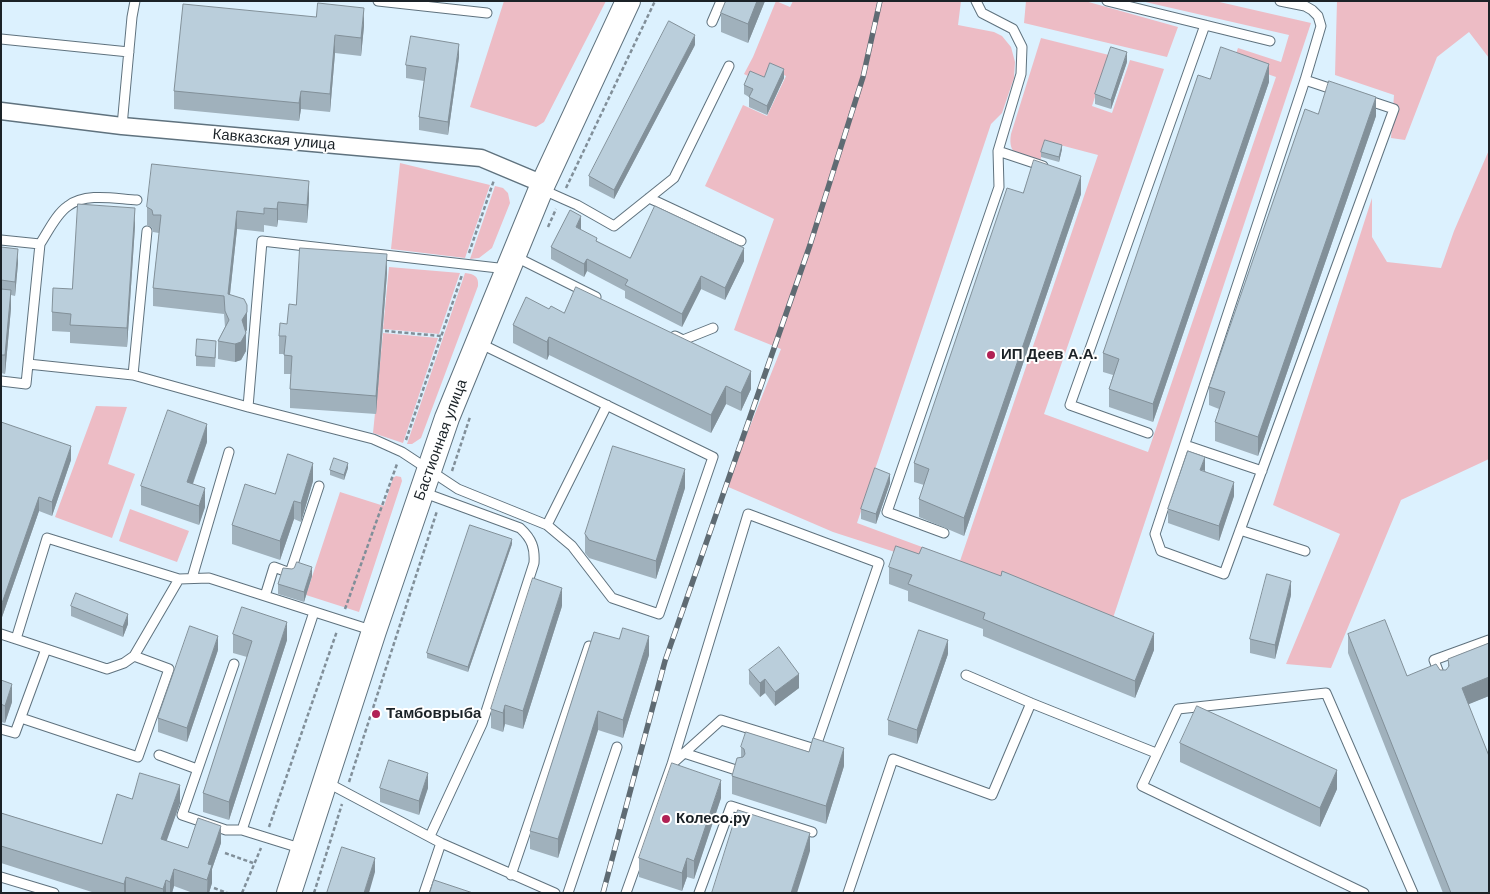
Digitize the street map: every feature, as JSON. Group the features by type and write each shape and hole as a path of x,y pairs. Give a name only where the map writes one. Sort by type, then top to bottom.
{"main road":[{"name":"Бастионная улица","path":"289,893 303,850 336,787 374,631 435,486 447,418 511,262 548,190 628,1"}],"street":[{"name":"Кавказская улица","path":"1,111 122,126 481,158 548,190"}],"lane":[{"path":"122,126 135,1"},
{"path":"378,1 487,13"},
{"path":"712,22 721,1"},
{"path":"944,533 887,512 999,187 998,152 1022,74 1022,47 1013,29 982,13 976,1"},
{"path":"1107,1 1270,41"},
{"path":"1280,1 1305,6 1312,10 1321,26 1318,39 1155,534 1161,551 1224,574 1394,109 1306,80"},
{"path":"1148,433 1070,406 1205,25"},
{"path":"1,39 129,52"},
{"path":"548,190 614,226 674,178 729,66"},
{"path":"998,152 1054,170"},
{"path":"1,381 26,384 40,244 63,211 76,201 96,198 137,200"},
{"path":"649,198 741,241"},
{"path":"133,374 147,231"},
{"path":"1,240 40,244"},
{"path":"248,408 262,242 465,264 511,262 605,301"},
{"path":"665,331 683,340 713,328"},
{"path":"435,486 458,489 547,525 572,546 612,598 659,614 713,457 477,342"},
{"path":"28,364 133,374 248,408 373,439 402,452 435,486 520,528 527,534 533,544 534,563 482,724 430,836"},
{"path":"547,525 607,405"},
{"path":"1185,444 1262,471"},
{"path":"192,578 229,452"},
{"path":"265,596 274,568 290,573 319,486"},
{"path":"626,893 672,764 748,514 879,563 815,749 721,720 672,764"},
{"path":"1240,530 1306,551"},
{"path":"16,639 47,538 179,579 210,578 374,631"},
{"path":"1,634 107,669 124,663 134,656 179,579"},
{"path":"242,830 314,612"},
{"path":"1443,683 1434,660 1489,640"},
{"path":"511,875 590,646"},
{"path":"1,729 15,733 46,649"},
{"path":"20,718 138,757 168,669 134,656"},
{"path":"234,664 182,815 226,830 242,830 303,850"},
{"path":"966,674 1031,703 1156,753"},
{"path":"1364,893 1142,786 1178,709 1326,693 1413,893"},
{"path":"848,893 893,759 992,795 1031,703"},
{"path":"568,893 617,747"},
{"path":"684,753 739,772"},
{"path":"158,755 197,769"},
{"path":"336,787 441,843 554,893"},
{"path":"699,893 731,806 812,832"},
{"path":"424,893 441,843"},
{"path":"1,877 54,893"}],"path":[{"path":"546,231 548,190 655,1"},
{"path":"242,893 266,838 341,620 402,452 500,166"},
{"path":"385,331 441,336"},
{"path":"314,893 336,787 435,486 472,412"},
{"path":"225,853 254,863"},
{"path":"214,888 227,893"}],"shaded area":[{"path":"504,1 606,1 544,122 536,127 470,107"},
{"path":"776,1 790,7 793,1 961,1 958,25 994,32 1002,36 1011,47 1015,62 1014,78 1002,113 991,124 857,523 960,561 1098,155 1045,141 1040,162 1022,157 1011,147 1011,134 1041,38 1109,55 1092,106 1112,113 1130,60 1164,69 1044,414 1148,452 1276,77 1233,62 1238,48 1281,62 1289,35 1141,1 1215,1 1311,23 1109,630 1003,587 833,532 726,486 781,349 734,330 774,219 705,186 743,105 767,116 786,76 771,69 764,84 744,74"},
{"path":"1026,1 1085,1 1178,27 1167,57 1024,23"},
{"path":"1337,1 1489,1 1489,58 1469,32 1437,57 1405,140 1391,138 1394,95 1335,75"},
{"path":"1489,150 1489,459 1401,500 1331,668 1286,664 1340,534 1273,505 1372,198 1372,237 1387,262 1441,268 1454,231"},
{"path":"400,163 490,185 465,258 391,249"},
{"path":"495,186 503,188 508,193 510,203 492,248 479,258 470,259"},
{"path":"389,267 460,273 439,334 383,329"},
{"path":"465,273 475,276 478,280 478,286 421,438 412,444 407,444"},
{"path":"383,333 438,338 403,443 373,433"},
{"path":"96,406 127,407 108,464 135,474 112,538 55,517"},
{"path":"396,476 401,477 402,481 359,612 306,595 340,492 384,506 393,478"},
{"path":"130,509 189,531 177,562 119,541"}],"building":[{"path":"726,1 757,1 748,24 721,13"},
{"path":"318,3 364,8 361,38 335,35 330,94 301,91 299,103 174,91 183,4 316,17"},
{"path":"669,21 695,35 614,190 589,176"},
{"path":"411,36 459,44 448,122 419,117 426,68 406,65"},
{"path":"1111,47 1127,52 1111,100 1095,94"},
{"path":"1221,47 1269,64 1153,404 1109,389 1119,359 1103,353 1198,75 1210,79"},
{"path":"770,63 784,69 767,106 749,97 753,89 744,85 750,71 764,77"},
{"path":"1329,81 1376,97 1258,437 1215,422 1225,392 1209,387 1305,109 1318,114"},
{"path":"1045,140 1062,145 1059,157 1041,152"},
{"name":"ИП Деев А.А.","path":"1034,160 1081,176 964,518 919,499 929,469 914,463 1007,188 1023,193"},
{"path":"152,164 309,181 307,205 278,202 277,209 264,208 264,214 237,211 228,294 244,299 247,305 247,312 242,320 246,333 241,342 235,344 218,341 229,320 225,311 224,296 153,288 161,215 153,215 152,210 147,207"},
{"path":"78,204 135,208 127,328 70,325 71,314 52,312 53,288 72,289"},
{"path":"655,206 744,248 725,288 701,276 682,314 625,285 628,280 587,259 584,264 551,247 570,210 581,216 576,227 597,238 596,241 630,258"},
{"path":"1,247 18,249 15,282 1,280"},
{"path":"300,248 387,254 376,396 290,389 292,356 284,355 286,336 279,336 280,323 287,324 289,304 296,305"},
{"path":"576,287 751,371 741,393 726,386 711,415 549,337 547,342 513,325 526,297 549,309 551,306 564,313"},
{"path":"1,289 11,290 5,355 1,355"},
{"path":"197,339 216,341 215,358 196,356"},
{"path":"168,410 207,424 187,482 205,488 199,506 141,486"},
{"path":"1,422 71,446 52,502 39,497 1,606"},
{"path":"613,446 685,469 656,561 589,540 585,534"},
{"path":"1188,451 1205,457 1200,470 1234,482 1219,526 1168,509"},
{"path":"288,454 313,463 301,503 294,501 280,541 232,525 245,484 275,494"},
{"path":"334,458 348,463 344,475 330,470"},
{"path":"875,468 890,474 876,514 861,509"},
{"path":"470,525 512,539 468,667 427,653"},
{"path":"896,546 919,554 922,547 1001,576 1002,571 1154,633 1135,681 983,619 985,613 908,584 912,575 889,567"},
{"path":"297,562 312,567 304,592 278,584 283,568 292,569"},
{"path":"1267,574 1291,581 1275,645 1250,639"},
{"path":"533,578 562,588 523,711 505,705 503,713 491,709"},
{"path":"76,593 128,614 123,627 71,606"},
{"path":"242,607 287,622 229,802 203,793 252,641 233,634"},
{"path":"1385,620 1407,676 1436,664 1440,670 1446,670 1449,666 1448,659 1489,643 1489,677 1462,688 1489,756 1489,892 1487,893 1451,893 1348,634"},
{"path":"190,626 218,636 187,728 158,718"},
{"path":"623,628 649,636 623,720 598,711 558,839 530,831 594,632 619,639"},
{"path":"919,630 948,640 917,730 888,720"},
{"path":"779,647 799,674 775,692 765,679 760,683 749,670"},
{"path":"1,680 12,684 5,706 1,704"},
{"path":"1197,706 1337,770 1320,808 1180,743"},
{"path":"746,732 809,752 813,738 844,748 826,806 732,776 737,758 743,757 745,754 744,749 741,747"},
{"path":"389,760 428,773 419,801 380,788"},
{"path":"672,763 721,780 694,861 687,858 682,873 639,858"},
{"path":"140,773 180,785 161,839 188,848 198,818 221,826 208,864 212,865 207,880 174,869 170,882 166,880 163,889 126,877 124,884 1,846 1,813 102,844 117,794 132,799"},
{"path":"738,810 810,833 791,893 712,893"},
{"path":"342,847 375,858 364,893 327,893"},
{"path":"434,880 473,893 430,893"}],"railway":[{"path":"603,893 665,661 810,245 863,77 880,1"}],"place":[{"name":"ИП Деев А.А.","path":"991,355"},
{"name":"Тамбоврыба","path":"376,714"},
{"name":"Колесо.ру","path":"666,819"}]}
